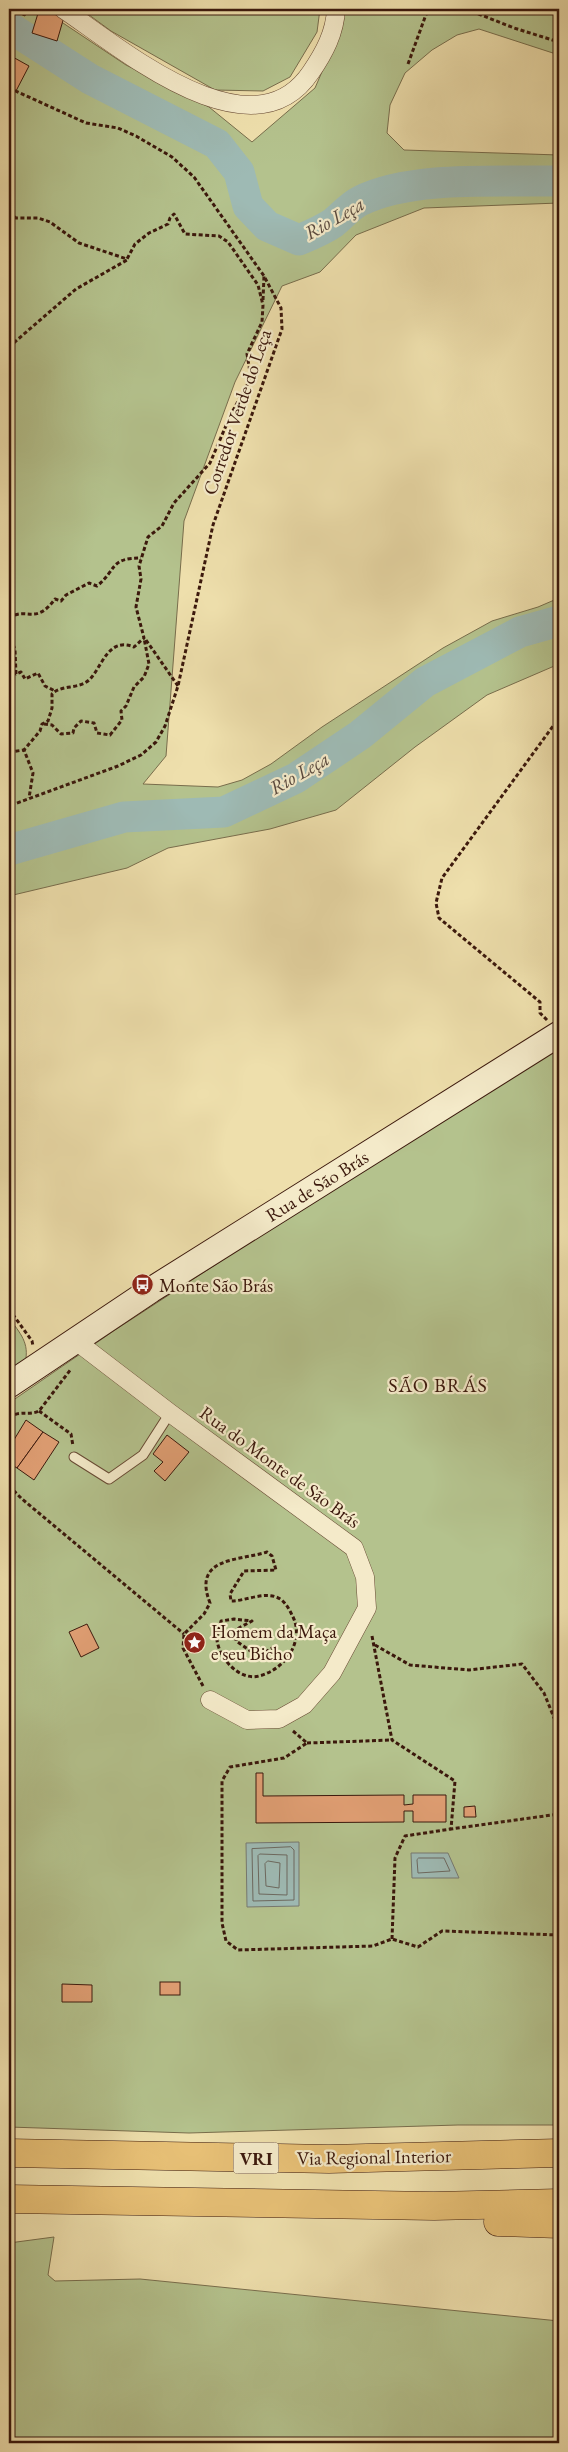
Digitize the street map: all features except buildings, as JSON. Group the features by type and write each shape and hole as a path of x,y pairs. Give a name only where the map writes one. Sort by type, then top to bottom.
{"highway":[{"name":"Via Regional Interior","path":"9,2153 328,2159 559,2154"},
{"path":"9,2199 434,2206 559,2203"},
{"path":"434,2206 490,2222 559,2224"}],"main road":[{"name":"Rua de São Brás","path":"9,1385 150,1290 556,1030"}],"street":[{"path":"63,9 143,65 210,98 244,106 276,102 305,81 325,52 332,33 336,9"},
{"name":"Rua do Monte de São Brás","path":"76,1341 170,1413 354,1548 365,1578 367,1608"},
{"path":"210,1700 247,1720 279,1719 304,1705 332,1673 367,1608"}],"lane":[{"path":"74,1457 109,1479 142,1454 170,1413"}],"path":[{"path":"408,64 428,9"},
{"path":"466,9 514,28 559,42"},
{"name":"Corredor Verde do Leça","path":"9,88 86,123 124,130 172,157 194,177 214,202 264,276 281,308 282,329 212,526 178,686 165,726 156,742 141,755 118,766 9,806"},
{"path":"9,213 16,218 38,218 50,222 79,243 128,259"},
{"path":"9,347 76,289 128,259 135,244 149,232 168,224 174,214 185,234 219,236 228,242 258,285 263,305"},
{"path":"42,724 52,725 61,734 73,733 74,728 82,721 94,724 98,733 110,735 122,720 121,711 126,706 134,688 144,678 149,664 136,607 140,593 142,558 148,537 162,526 174,503 210,463 231,414 243,396 251,378 247,354 262,322 264,276"},
{"path":"9,618 13,615 33,615 46,611 54,599 61,601 66,595 90,583 97,586 104,580 109,570 125,558 142,558"},
{"path":"9,632 15,650 16,674 21,672 25,679 38,673 45,686 55,691 75,688 90,680 109,650 114,647 134,647 144,638"},
{"path":"144,638 178,686"},
{"path":"9,752 24,750 40,731 42,724 48,721 52,708 52,694 55,691"},
{"path":"556,1030 540,1013 540,1002 439,918 436,903 442,878 559,718"},
{"path":"24,750 33,773 29,798"},
{"path":"9,1308 32,1340 34,1354 32,1369"},
{"path":"9,1417 22,1412 31,1413 39,1411 69,1372"},
{"path":"39,1411 71,1434 74,1457"},
{"path":"9,1486 22,1499 184,1634"},
{"path":"210,1700 183,1648 184,1634 204,1614 210,1603 205,1591 206,1583 214,1566 233,1558 250,1557 267,1552 272,1556 276,1570 244,1571 232,1589 230,1594 231,1601 268,1595 277,1597 287,1605 296,1623 296,1637 289,1657 273,1670 257,1677 246,1675 227,1665 216,1639 221,1621 240,1619 252,1622 237,1629 236,1641 258,1656 276,1646"},
{"path":"367,1608 392,1740"},
{"path":"374,1645 410,1665 469,1670 522,1664 544,1693 559,1730"},
{"path":"279,1719 308,1743"},
{"path":"451,1829 456,1781 392,1740 308,1743 284,1758 230,1767 222,1780 222,1923 226,1941 238,1950 373,1946 392,1939 418,1948 442,1931 559,1935"},
{"path":"392,1939 395,1858 405,1836 559,1814"}],"green space":[{"path":"9,9 36,9 60,21 126,65 209,107 252,142 315,88 343,23 344,9 559,9 559,55 479,29 457,35 432,50 405,73 390,105 387,133 404,150 559,155 559,203 424,208 356,235 320,272 282,286 235,382 184,521 166,756 143,784 218,787 242,780 271,764 322,727 443,648 492,621 538,607 559,598 559,664 487,695 415,747 336,810 270,829 168,848 127,868 9,896"},
{"path":"81,9 320,9 317,32 290,77 263,91 215,90 111,31"},
{"path":"559,1041 559,2125 458,2125 189,2133 9,2127 9,1403 115,1330"},
{"path":"9,1318 23,1339 26,1356 25,1363 9,1372"},
{"path":"54,2237 48,2275 55,2281 140,2279 559,2321 559,2443 9,2443 9,2243"}],"water":[{"path":"299,1842 299,1906 247,1907 246,1843"},
{"path":"411,1853 448,1853 459,1878 412,1878"}],"waterway":[{"name":"Rio Leça","path":"9,27 90,79 217,144 239,172 248,206 267,226 299,240 329,226 360,201 404,187 457,182 559,181"},
{"name":"Rio Leça","path":"9,850 124,817 224,812 296,778 360,735 425,682 520,632 559,621"}],"place":[{"name":"Monte São Brás","path":"143,1285"},
{"name":"Homem da Maça e seu Bicho","path":"195,1642"}],"district":[{"name":"SÃO BRÁS","path":"438,1385"}]}
